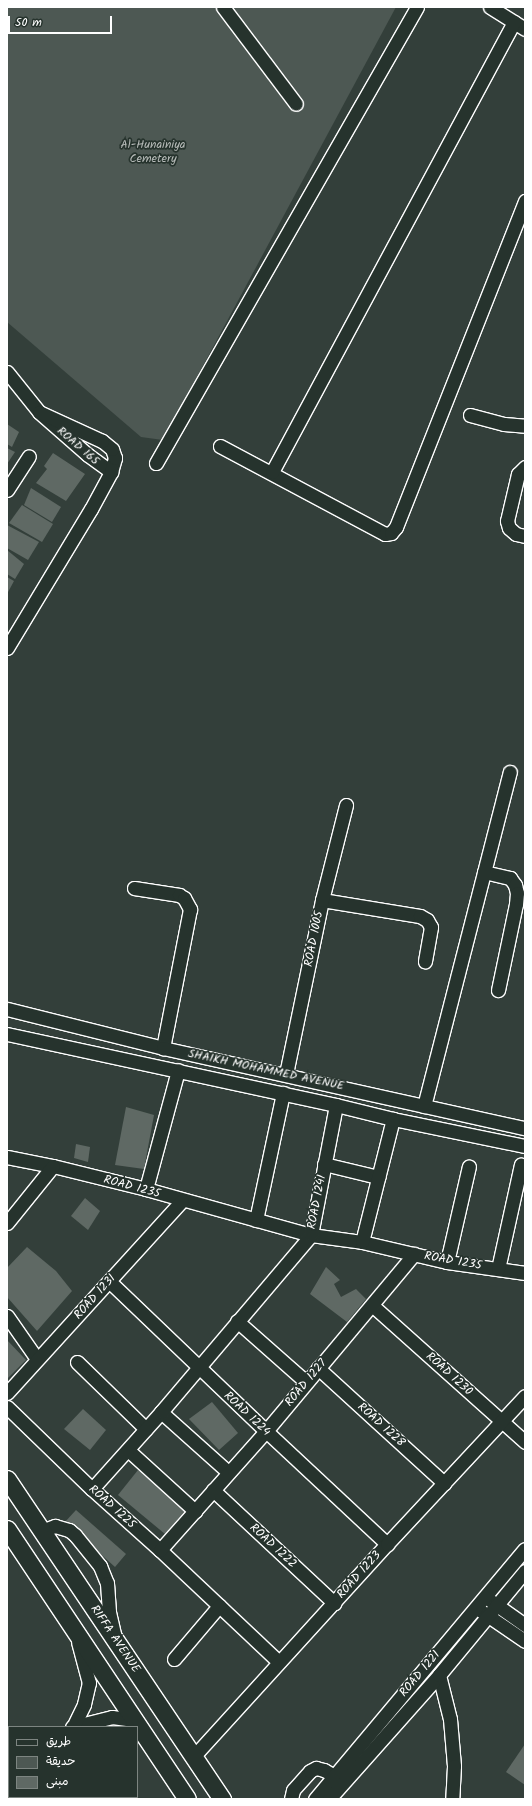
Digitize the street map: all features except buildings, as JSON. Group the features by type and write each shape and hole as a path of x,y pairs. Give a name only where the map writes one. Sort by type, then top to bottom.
{"main road":[{"name":"RIFFA AVENUE","path":"7,1479 222,1799"},
{"path":"7,1529 187,1799"}],"street":[{"path":"223,7 296,104"},
{"path":"156,463 417,7"},
{"path":"490,7 525,29"},
{"path":"272,472 514,22"},
{"path":"220,446 272,472 385,534 391,533 396,527 525,201"},
{"name":"ROAD 165","path":"7,372 39,412 88,455 111,472 115,458 112,449 102,441 39,412"},
{"path":"470,414 504,424 525,426"},
{"path":"7,490 29,456"},
{"path":"525,467 518,474 507,521 509,528 512,531 525,536"},
{"path":"7,648 111,472"},
{"path":"424,1106 510,772"},
{"name":"ROAD 1005","path":"286,1074 322,900 346,805"},
{"path":"484,872 510,878 515,885 516,893 516,904 498,990"},
{"path":"134,888 179,895 184,898 190,909 163,1048"},
{"path":"322,900 424,918 428,920 431,927 425,961"},
{"name":"SHAIKH MOHAMMED AVENUE","path":"7,1010 163,1048 525,1128"},
{"name":"SHAIKH MOHAMMED AVENUE","path":"7,1034 283,1093 393,1119 525,1146"},
{"path":"146,1190 178,1070"},
{"path":"256,1220 283,1093"},
{"name":"ROAD 1241","path":"92,1489 162,1412 198,1367 311,1235 336,1105"},
{"path":"362,1242 393,1119"},
{"name":"ROAD 1235","path":"7,1157 53,1166 311,1235 362,1242 447,1262 525,1273"},
{"path":"324,1164 378,1177"},
{"name":"ROAD 1235","path":"498,1269 521,1164"},
{"path":"7,1223 53,1166"},
{"path":"447,1262 469,1166"},
{"name":"ROAD 1231","path":"7,1393 110,1282 182,1201"},
{"name":"ROAD 1227","path":"160,1550 266,1431 306,1382 373,1306 414,1254"},
{"name":"ROAD 1224","path":"110,1282 198,1367 387,1544"},
{"name":"ROAD 1230","path":"373,1306 525,1442"},
{"path":"8,1320 37,1359"},
{"path":"237,1321 306,1382"},
{"path":"77,1362 146,1429"},
{"name":"ROAD 1228","path":"318,1368 444,1483"},
{"name":"ROAD 1223","path":"194,1756 387,1544 525,1396"},
{"name":"ROAD 1225","path":"7,1407 92,1489 160,1550 279,1662"},
{"path":"162,1412 228,1472"},
{"path":"128,1450 195,1511"},
{"name":"ROAD 1222","path":"212,1490 334,1603"},
{"path":"41,1531 55,1526 69,1530 75,1535 100,1566 107,1583 111,1623 119,1645"},
{"name":"ROAD 1221","path":"315,1799 525,1549"},
{"name":"ROAD 1221","path":"329,1799 439,1675 525,1571"},
{"path":"486,1597 496,1606 525,1625"},
{"path":"174,1659 219,1606"},
{"path":"477,1607 487,1616 525,1641"},
{"path":"73,1726 84,1704 89,1683 74,1629"},
{"path":"439,1675 450,1718 454,1766 452,1799"},
{"path":"77,1726 112,1717 134,1720"},
{"path":"291,1799 293,1790 310,1771 316,1768 324,1770 334,1776"}],"green space":[{"name":"Al-Hunainiya Cemetery","path":"7,7 396,7 163,440 141,437 7,322"}]}
